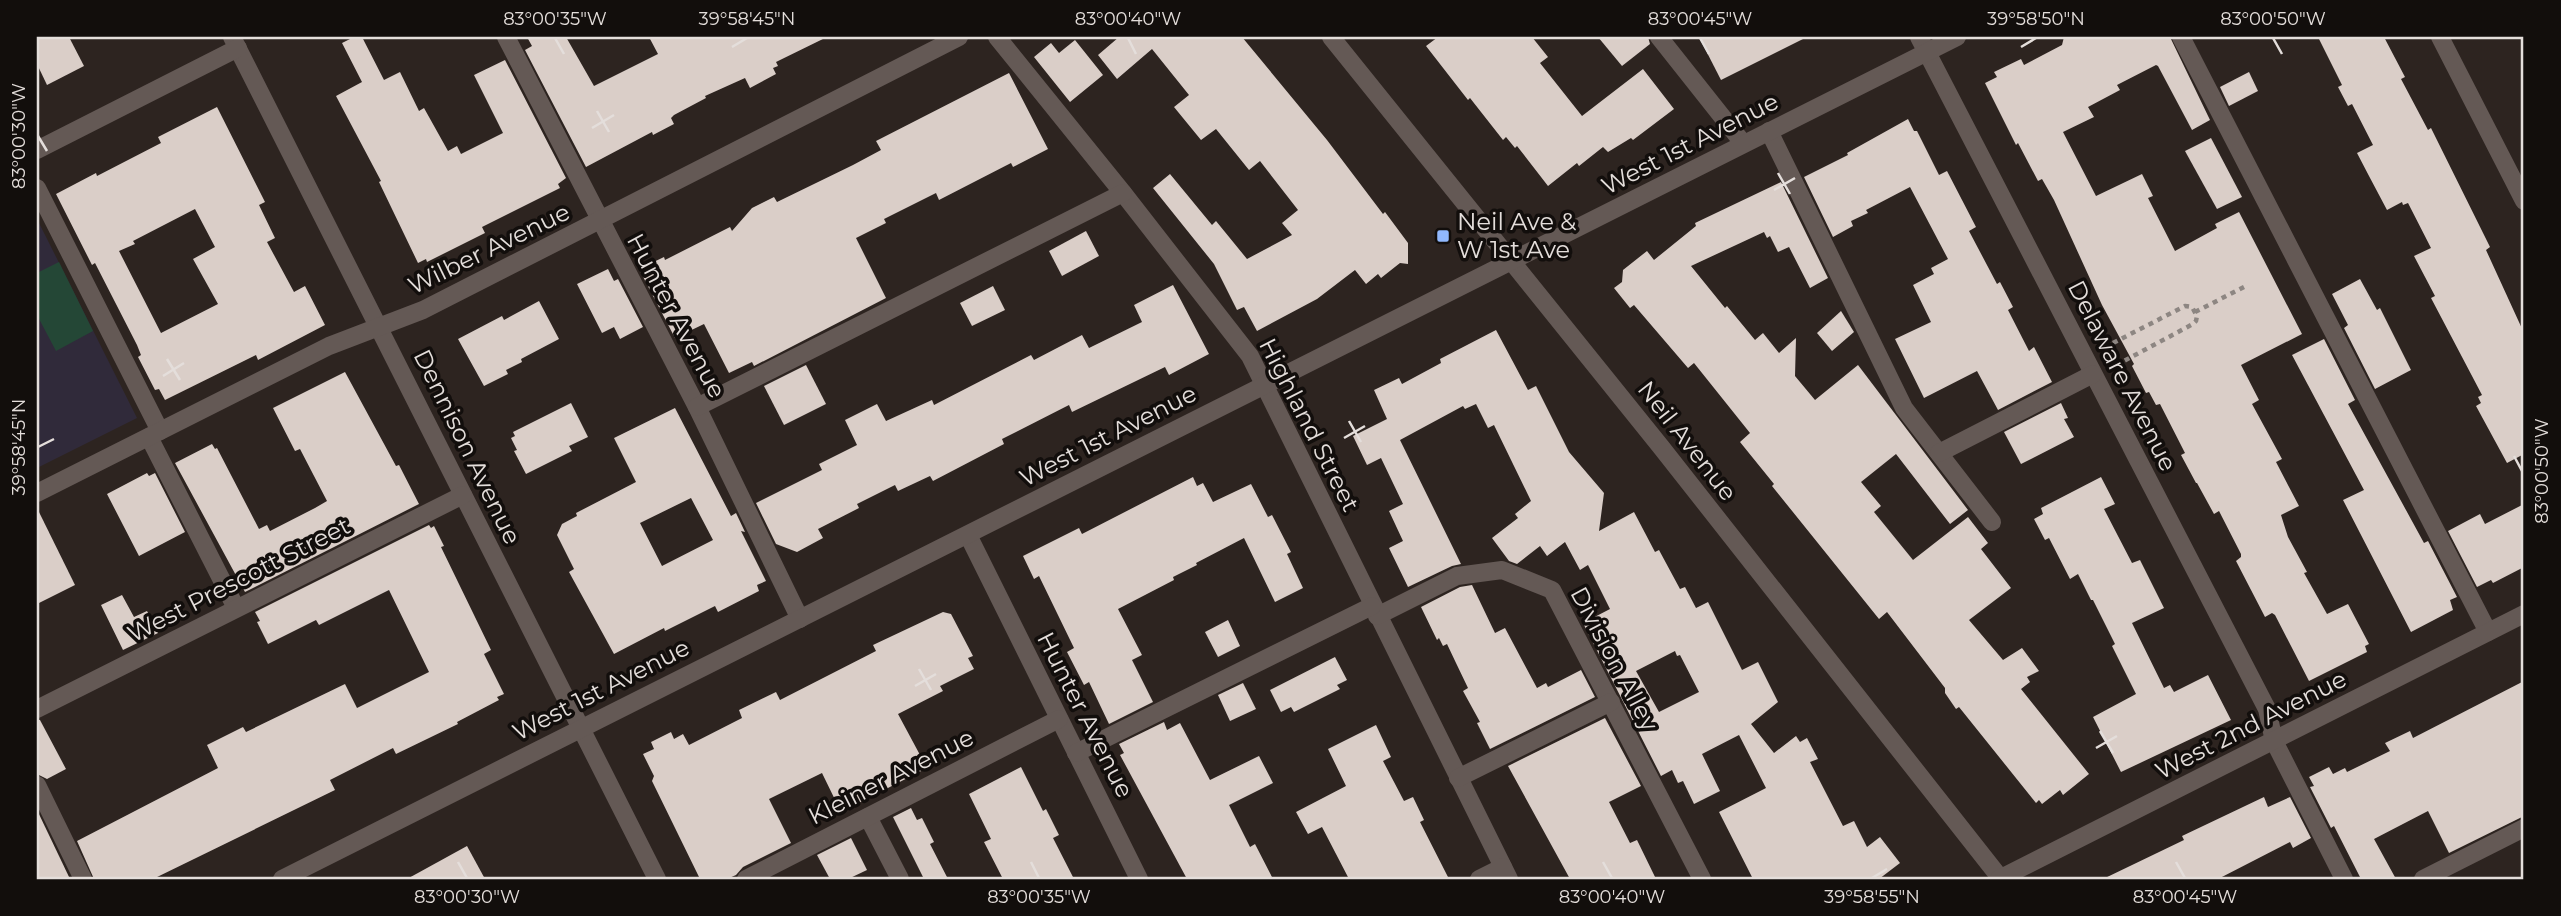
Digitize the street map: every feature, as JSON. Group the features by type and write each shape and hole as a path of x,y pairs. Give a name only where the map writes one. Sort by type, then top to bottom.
{"street":[{"name":"Hunter Avenue","path":"506,37 697,407 800,619"},
{"name":"Wilber Avenue","path":"37,494 329,346 423,310 959,37"},
{"name":"Highland Street","path":"997,37 1245,349 1265,383 1506,873"},
{"name":"Neil Avenue","path":"1331,37 2000,879"},
{"path":"1659,37 1744,143"},
{"name":"West 1st Avenue","path":"282,879 968,536 1265,383 1512,262 1769,131 1923,44 1957,37"},
{"path":"2181,37 2488,632"},
{"path":"2440,37 2524,201"},
{"path":"37,150 235,43"},
{"name":"Dennison Avenue","path":"235,43 657,879"},
{"name":"Delaware Avenue","path":"1923,44 2267,709 2274,741 2344,879"},
{"path":"1769,131 1904,408 1992,522"},
{"path":"37,188 236,608"},
{"path":"697,407 1123,193"},
{"path":"1939,453 2093,373"},
{"name":"West Prescott Street","path":"37,709 463,495"},
{"name":"Hunter Avenue","path":"968,536 1139,879"},
{"name":"Division Alley","path":"1076,752 1375,611 1457,576 1502,570 1552,590 1702,879"},
{"name":"West 2nd Avenue","path":"2000,879 2524,614"},
{"path":"1458,778 1611,702"},
{"name":"Kleiner Avenue","path":"746,879 1059,719"},
{"path":"37,785 83,879"},
{"path":"868,817 900,879"},
{"path":"2423,879 2524,828"},
{"path":"1479,879 1506,873"}],"path":[{"path":"2195,312 2244,287"},
{"path":"2113,343 2185,306 2192,307 2195,312 2196,321 2193,324 2122,362"}],"shaded area":[{"path":"37,219 137,418 37,468"}],"green space":[{"path":"59,262 93,331 56,351 37,315 37,273"}],"building":[{"path":"37,37 69,37 84,66 47,85 37,64"},
{"path":"354,37 362,37 384,80 400,72 419,111 424,108 448,151 457,146 461,154 503,133 474,75 505,60 566,178 558,184 560,188 482,227 485,233 427,262 426,259 418,263 379,182 381,181 336,96 362,82 342,43"},
{"path":"527,37 566,37 594,86 658,54 649,37 827,37 776,62 778,66 773,68 776,74 750,88 745,78 705,96 706,98 674,115 671,118 674,124 653,135 652,132 586,167 525,50 532,46"},
{"path":"1119,37 1242,37 1408,243 1408,264 1400,263 1381,278 1378,274 1366,284 1355,270 1317,299 1257,331 1244,307 1237,310 1214,264 1153,188 1170,174 1212,225 1216,221 1247,259 1292,235 1282,223 1298,210 1260,161 1249,170 1216,129 1201,140 1174,107 1189,95 1152,49 1117,79 1098,55"},
{"path":"1438,37 1532,37 1548,57 1540,63 1582,116 1643,69 1674,109 1633,140 1631,138 1608,152 1603,147 1548,186 1517,146 1515,148 1506,137 1503,140 1470,98 1468,100 1426,46"},
{"path":"1598,37 1648,37 1650,44 1622,66"},
{"path":"1699,37 1807,37 1721,80"},
{"path":"2064,37 2170,37 2210,120 2192,130 2156,65 2117,85 2120,90 2088,107 2094,117 2063,132 2096,196 2142,174 2153,196 2148,198 2175,251 2217,228 2215,224 2239,212 2302,334 2241,365 2259,400 2252,404 2282,459 2276,462 2299,506 2281,515 2288,537 2307,572 2304,573 2327,614 2348,604 2369,644 2365,646 2367,652 2309,681 2275,615 2272,613 2265,617 2236,561 2241,554 2219,511 2214,514 2196,483 2181,455 2185,453 2160,404 2156,405 2149,392 2146,393 2054,200 2042,179 2038,181 2018,143 2016,145 1985,83 1997,77 1994,72 2021,59 2024,65 2062,45"},
{"path":"2318,37 2384,37 2405,77 2401,79 2428,130 2431,128 2490,247 2486,250 2524,333 2524,454 2507,463 2476,406 2481,403 2478,397 2482,395 2431,298 2435,296 2414,256 2431,248 2408,203 2403,205 2402,202 2387,210 2357,153 2373,145 2352,104 2348,106 2338,87 2342,85"},
{"path":"1075,40 1103,75 1070,102 1034,57 1051,43 1059,53"},
{"path":"2249,72 2258,91 2229,106 2220,87"},
{"path":"1009,73 1048,149 1013,167 1011,163 939,200 936,193 884,219 886,223 856,238 886,298 754,366 752,362 729,373 704,324 675,338 639,269 664,257 665,260 730,227 732,231 752,208 774,197 777,202 853,165 881,150 876,141"},
{"path":"217,107 265,202 259,205 275,238 267,242 294,292 305,286 325,325 258,360 256,355 165,400 159,389 155,390 138,357 141,355 137,345 56,194 161,143 158,137","holes":["195,209 215,247 193,259 218,304 161,333 119,251"]},
{"path":"1908,119 1939,175 1947,171 1976,227 1969,231 1997,284 2000,282 2013,307 2008,310 2029,351 2034,347 2052,382 1998,410 1977,371 1924,398 1895,339 1931,322 1913,285 1934,274 1931,268 1948,259 1910,187 1866,210 1868,213 1851,221 1853,226 1833,237 1804,177 1848,155 1847,153"},
{"path":"2211,138 2242,197 2217,209 2185,151"},
{"path":"1781,182 1828,278 1810,288 1789,247 1778,252 1770,236 1767,238 1764,232 1691,266 1755,340 1763,333 1779,353 1796,338 1795,376 1815,400 1858,365 1968,510 1950,524 1896,454 1861,482 1881,506 1874,512 1913,560 1968,517 1988,543 1981,549 2011,588 1969,620 2003,660 2022,648 2039,671 2027,677 2030,682 2021,689 2089,774 2063,795 2060,790 2042,804 2039,800 2036,803 1959,707 1956,709 1945,693 1945,688 1887,612 1879,619 1772,486 1774,484 1740,442 1750,433 1694,363 1688,368 1634,305 1630,308 1614,288 1622,282 1623,270 1647,251 1654,260 1696,226 1695,223"},
{"path":"1086,231 1099,256 1062,276 1049,251"},
{"path":"608,269 614,281 618,279 643,327 620,339 614,327 602,333 577,284"},
{"path":"2360,279 2377,310 2380,308 2411,370 2375,389 2344,328 2348,325 2332,294"},
{"path":"1173,285 1209,354 1169,375 1165,367 1072,412 1069,405 1002,439 1004,444 933,481 930,476 898,491 895,485 857,504 859,508 818,529 823,538 797,552 776,544 756,503 822,470 819,464 857,445 845,420 877,404 886,421 932,400 934,405 1031,355 1034,360 1082,335 1089,348 1142,322 1134,305"},
{"path":"993,286 1005,310 972,326 960,303"},
{"path":"539,301 559,339 521,359 522,362 506,370 508,374 484,386 458,339 502,316 504,320"},
{"path":"1841,311 1854,332 1832,351 1817,333"},
{"path":"1496,330 1528,390 1536,386 1569,452 1604,493 1599,531 1634,512 1655,552 1659,550 1680,589 1685,587 1696,608 1708,602 1742,670 1758,662 1778,702 1751,724 1774,753 1796,736 1800,742 1807,738 1818,759 1810,762 1843,826 1854,821 1867,847 1880,837 1900,863 1879,879 1753,879 1719,812 1766,788 1739,735 1702,754 1720,791 1694,804 1683,781 1678,783 1672,770 1661,776 1583,623 1610,609 1588,565 1580,570 1565,542 1547,556 1540,546 1517,564 1509,561 1492,538 1518,518 1515,514 1531,501 1494,425 1488,428 1476,404 1465,409 1463,406 1400,440 1461,564 1408,587 1389,548 1403,541 1389,511 1403,504 1381,458 1367,465 1353,436 1387,419 1374,390 1399,378 1402,384 1441,363 1440,359","holes":["1675,651 1677,656 1680,655 1699,692 1659,712 1636,671"]},
{"path":"2324,339 2355,400 2348,404 2424,543 2428,541 2457,597 2450,600 2453,610 2411,632 2343,500 2364,490 2292,355"},
{"path":"806,365 826,404 784,425 764,386"},
{"path":"345,372 419,504 245,592 175,463 212,444 217,448 259,529 267,525 270,531 315,508 327,501 300,449 295,451 273,408"},
{"path":"571,403 588,437 569,446 572,451 526,474 514,451 517,450 511,438 515,436 513,432"},
{"path":"2061,403 2068,418 2064,419 2074,437 2021,464 2004,432"},
{"path":"675,408 731,516 736,513 745,532 741,531 766,581 757,585 759,591 718,612 715,606 614,654 569,572 574,569 557,535 562,524 577,516 576,513 636,482 614,438","holes":["691,498 713,540 662,566 640,523"]},
{"path":"147,473 149,476 155,473 185,532 139,556 107,494"},
{"path":"1193,477 1197,486 1203,483 1213,502 1251,484 1268,517 1272,515 1291,552 1287,554 1303,588 1275,602 1244,538 1196,563 1197,565 1173,577 1174,580 1118,609 1142,655 1132,660 1153,702 1109,724 1089,682 1084,685 1067,652 1074,648 1039,576 1034,579 1023,556 1079,528 1082,534"},
{"path":"2101,477 2115,504 2104,509 2132,563 2140,560 2164,608 2132,623 2164,688 2170,685 2174,692 2208,675 2231,720 2121,772 2093,717 2136,694 2112,646 2115,644 2078,574 2070,579 2049,538 2045,540 2034,519 2043,514 2041,508"},
{"path":"2524,504 2524,567 2493,583 2491,580 2477,587 2448,531 2480,514 2485,524"},
{"path":"37,508 75,585 37,604"},
{"path":"429,525 431,528 434,526 444,546 441,547 491,650 484,654 504,694 497,697 499,700 457,722 458,724 396,754 393,748 330,780 335,790 153,879 94,879 77,841 218,768 207,745 243,727 246,732 345,684 357,708 429,672 389,590 319,625 316,620 268,644 255,612"},
{"path":"1472,585 1495,633 1505,628 1537,688 1546,683 1548,687 1581,670 1595,697 1490,749 1477,723 1480,722 1463,691 1468,688 1447,644 1443,646 1439,638 1437,640 1421,607 1460,587"},
{"path":"122,595 134,617 147,611 158,633 123,650 101,605"},
{"path":"943,612 951,614 973,656 968,658 974,669 940,686 943,691 898,714 927,768 841,812 822,773 769,799 791,843 743,867 736,875 727,879 700,879 652,781 654,776 643,754 654,749 651,742 671,732 674,739 683,734 689,745 742,718 739,710 776,692 780,700 876,651 873,645"},
{"path":"1228,620 1240,646 1218,657 1205,632"},
{"path":"1335,657 1347,680 1337,685 1340,689 1294,712 1291,707 1281,712 1270,690"},
{"path":"2524,681 2524,816 2449,853 2428,811 2374,839 2396,879 2361,879 2310,787 2314,786 2309,777 2329,767 2333,774 2345,768 2347,772 2390,751 2385,743 2410,731 2413,738"},
{"path":"1243,683 1256,709 1230,721 1218,695"},
{"path":"1605,718 1641,786 1609,802 1630,843 1637,840 1656,879 1570,879 1508,766"},
{"path":"37,720 40,720 66,769 47,779 37,774"},
{"path":"1164,722 1167,730 1180,723 1210,780 1259,756 1273,783 1229,805 1250,847 1255,844 1273,879 1187,879 1120,755 1124,753 1119,744"},
{"path":"1376,725 1391,757 1383,761 1404,801 1413,797 1424,820 1420,822 1449,879 1349,879 1322,827 1308,834 1296,812 1346,786 1328,749"},
{"path":"1021,767 1043,811 1046,809 1059,835 1053,838 1074,879 1003,879 984,842 991,839 969,794"},
{"path":"2264,797 2268,807 2290,797 2311,838 2293,848 2290,842 2218,879 2103,879 2184,840 2182,836"},
{"path":"911,808 917,820 922,818 934,842 930,844 948,879 924,879 893,817"},
{"path":"37,810 70,879 37,879"},
{"path":"851,838 867,870 848,879 830,879 817,855"},
{"path":"467,846 485,879 407,879"}],"place":[{"name":"Neil Ave & W 1st Ave","path":"1443,236"}]}
